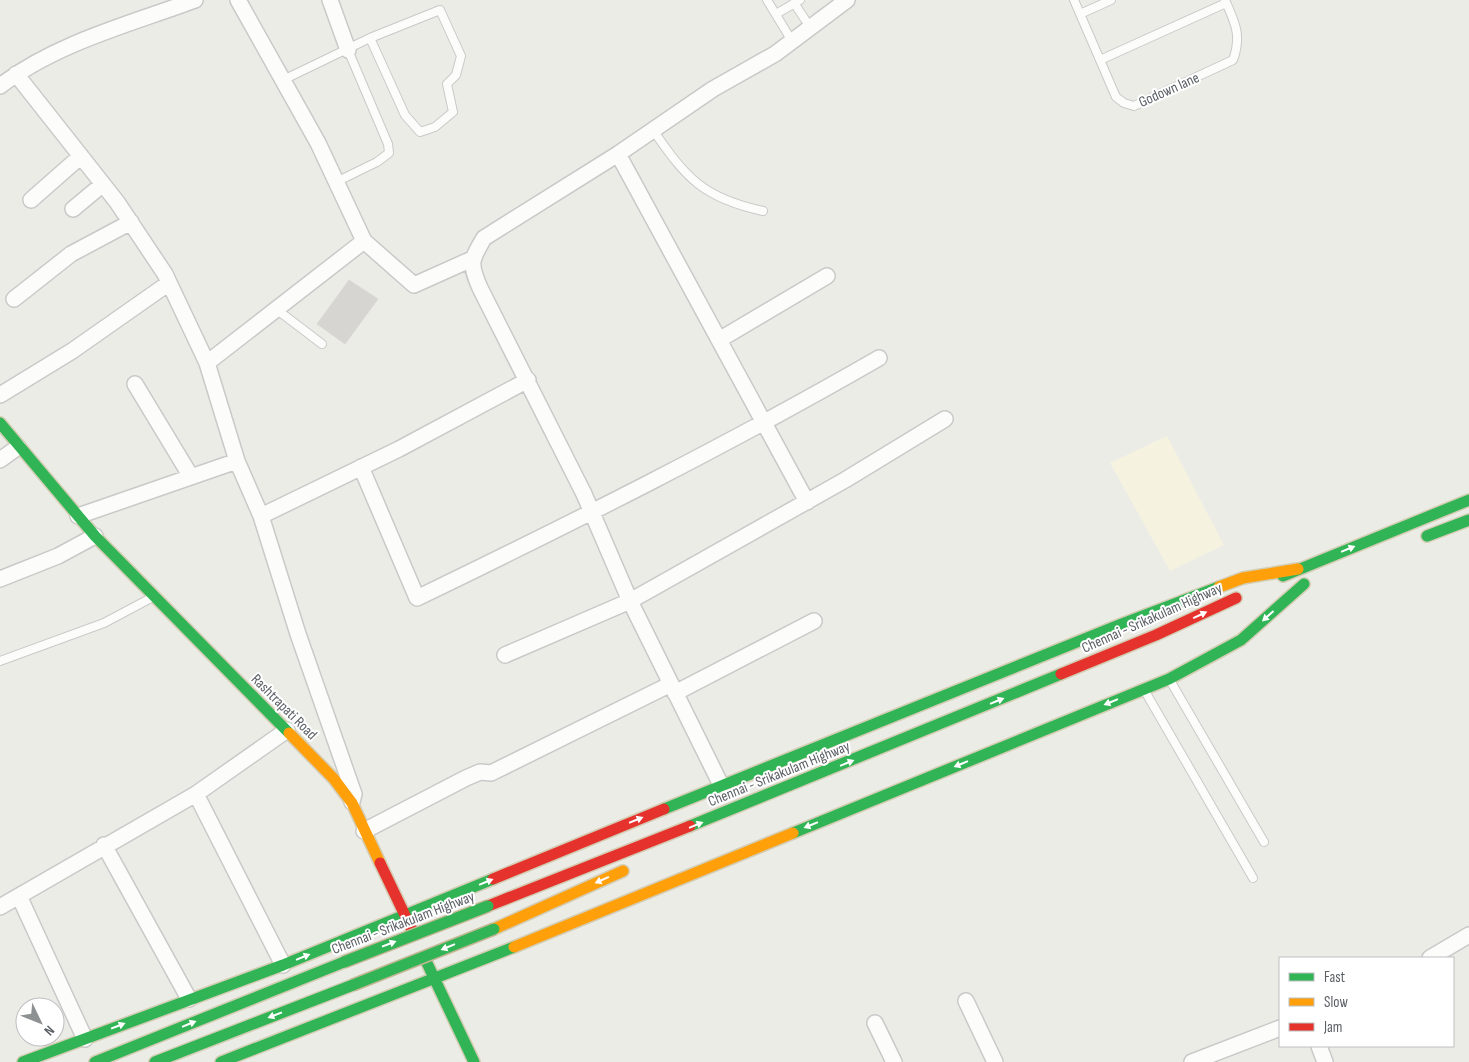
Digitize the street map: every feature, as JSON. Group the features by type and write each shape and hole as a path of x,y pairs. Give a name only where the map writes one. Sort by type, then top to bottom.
{"main road":[{"name":"Rashtrapati Road","path":"0,423 18,448 95,536 287,730 334,779 352,803 474,1062"},
{"name":"Chennai - Srikakulam Highway","path":"95,1062 750,803 1156,635 1298,569 1469,500"},
{"path":"1418,540 1469,520"},
{"path":"23,1062 283,965 722,785 1110,629 1243,578 1298,569"},
{"path":"221,1062 435,979 1169,679 1241,640 1309,582 1270,600"},
{"path":"155,1062 494,929 634,866"}],"street":[{"path":"0,86 16,74 74,44 195,0"},
{"path":"238,0 283,80 364,240 414,285 472,259"},
{"path":"330,0 348,50"},
{"path":"722,785 630,601 592,513 528,380 480,288 472,271 472,259 484,238 792,41 847,0"},
{"path":"16,74 131,222 169,284 207,363 237,461 261,516 298,634 354,794 352,803"},
{"path":"618,154 807,502"},
{"path":"31,200 81,156"},
{"path":"73,209 103,184"},
{"path":"14,299 71,254 131,222"},
{"path":"207,363 364,240"},
{"path":"719,340 827,276"},
{"path":"0,395 72,351 169,284"},
{"path":"361,467 417,598 592,513 764,424 879,358"},
{"path":"261,516 361,467 528,380"},
{"path":"135,384 190,475"},
{"path":"504,655 630,601 807,502 945,419"},
{"path":"0,460 18,448"},
{"path":"78,516 190,475 237,461"},
{"path":"0,579 58,556 95,536"},
{"path":"364,830 466,778 480,772 491,772 673,689 814,621"},
{"path":"0,907 104,845 196,794 287,730"},
{"path":"196,794 283,965"},
{"path":"104,845 189,1000"},
{"path":"19,896 85,1039"},
{"path":"1432,957 1469,936"},
{"path":"966,1000 995,1062"},
{"path":"874,1023 894,1062"},
{"path":"1192,1062 1279,1028"},
{"path":"1319,1047 1325,1062"}],"lane":[{"path":"768,0 792,41"},
{"name":"Godown lane","path":"1074,0 1116,97 1124,103 1134,106 1233,60 1238,45 1237,27 1226,1"},
{"path":"1080,14 1111,0"},
{"path":"1100,60 1226,1"},
{"path":"776,14 797,2 810,28"},
{"path":"283,80 370,38 440,10 462,56 456,75 447,84 453,112 435,127 420,132 405,115 370,38"},
{"path":"336,182 377,162 389,153 388,144 348,50"},
{"path":"653,130 677,165 700,187 733,205 763,211"},
{"path":"276,310 322,344"},
{"path":"0,661 104,623 155,596"},
{"path":"1169,679 1264,842"},
{"path":"1144,689 1253,878"}],"shaded area":[{"path":"1167,436 1224,545 1170,571 1110,463"}],"building":[{"path":"349,280 378,299 345,344 317,324"}],"traffic: fast":[{"path":"0,423 95,536 289,733"},
{"path":"1283,576 1469,500"},
{"path":"1427,536 1469,520"},
{"path":"793,833 1169,679 1241,640 1304,584"},
{"path":"664,809 1119,625 1219,587"},
{"path":"690,826 1061,674"},
{"path":"23,1062 283,965 493,879"},
{"path":"344,962 488,906"},
{"path":"353,985 494,929"},
{"path":"221,1062 514,947"},
{"path":"95,1062 344,962"},
{"path":"427,963 474,1062"},
{"path":"155,1062 353,985"}],"traffic: slow":[{"path":"1219,587 1243,578 1298,569"},
{"path":"289,733 334,779 352,803 380,863"},
{"path":"514,947 793,833"},
{"path":"494,929 623,871"}],"traffic: jam":[{"path":"1061,674 1156,635 1236,598"},
{"path":"493,879 664,809"},
{"path":"488,906 690,826"},
{"path":"380,863 412,930"}]}
